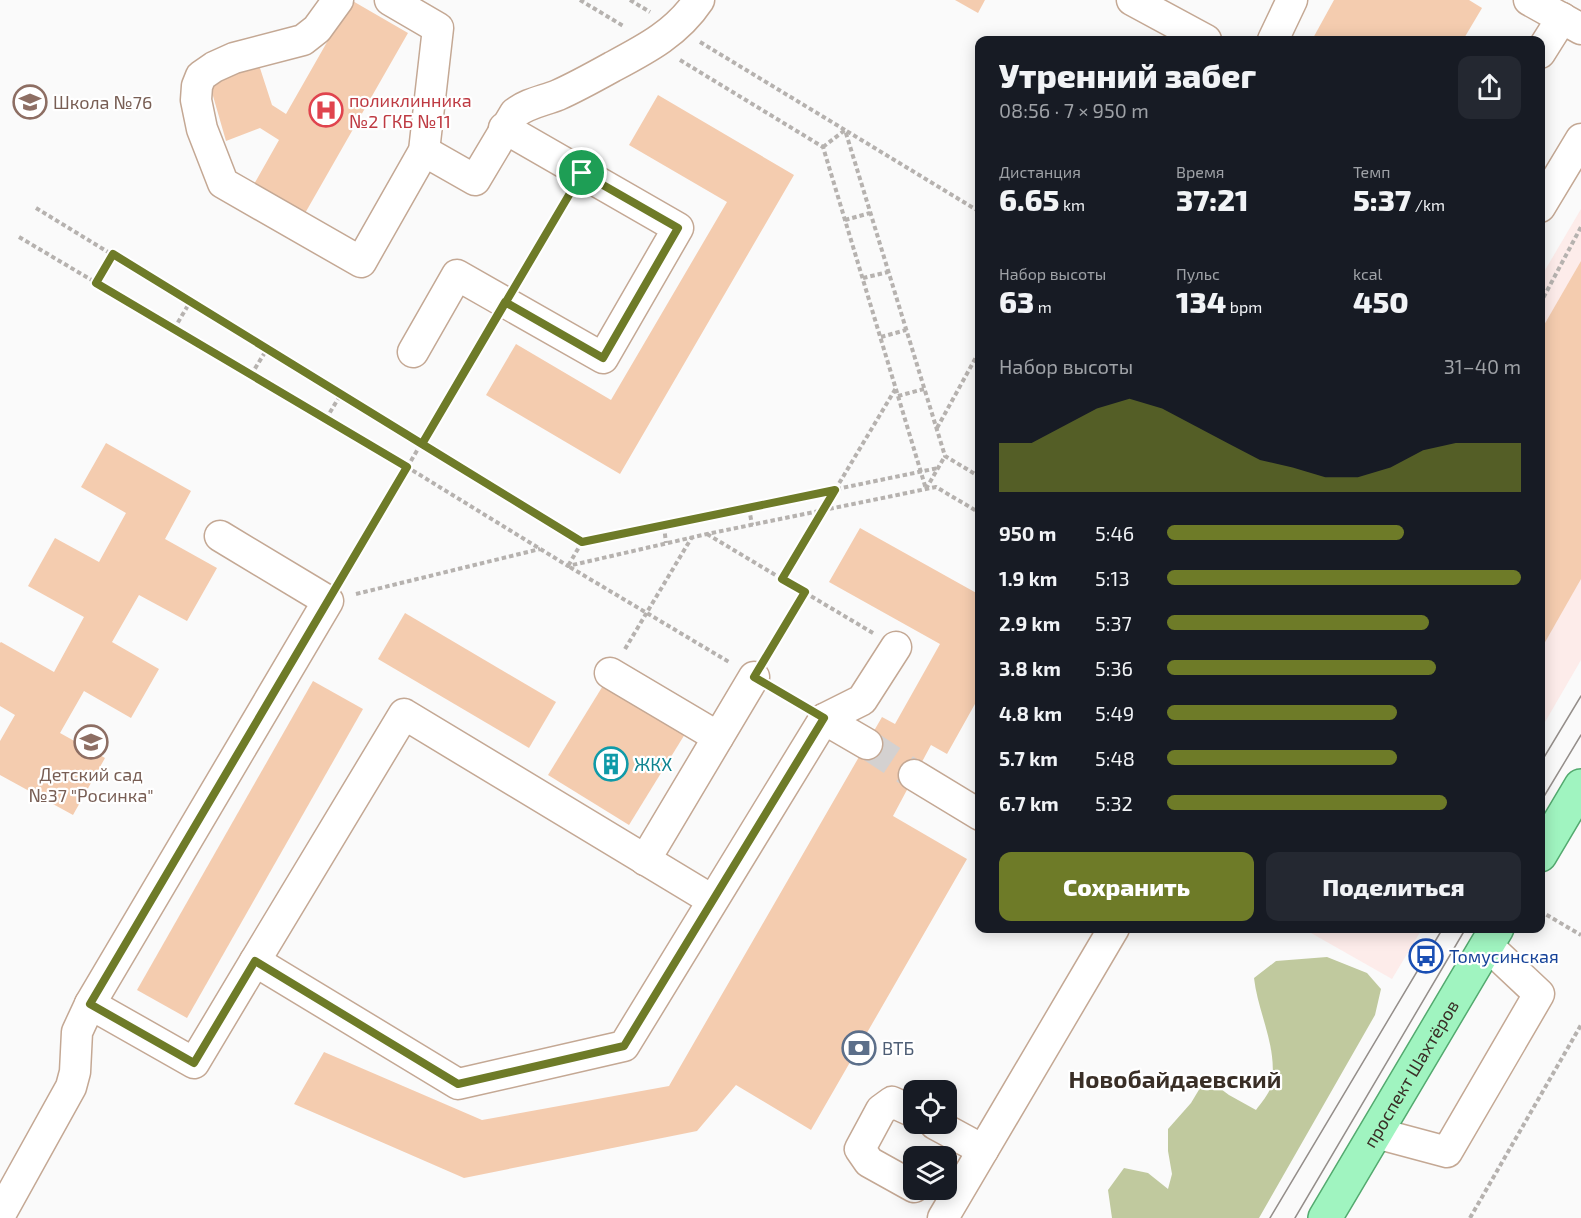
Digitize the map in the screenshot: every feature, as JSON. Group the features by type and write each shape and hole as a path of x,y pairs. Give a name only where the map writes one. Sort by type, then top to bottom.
{"main road":[{"path":"1545,847 1581,786"},
{"name":"проспект Шахтёров","path":"1325,1218 1492,937"}],"street":[{"path":"338,0 317,29 303,40 234,58 201,76 197,86 198,114 223,183 361,262 424,151 438,28 390,0"},
{"path":"424,151 475,180 515,113 524,106 560,94 665,36 699,0"},
{"path":"1132,0 1199,36"},
{"path":"1275,36 1292,0"},
{"path":"1529,0 1571,23 1545,48"},
{"path":"413,352 457,275 603,358 678,228 504,128"},
{"path":"1545,199 1581,139"},
{"path":"0,1215 71,1086 75,1072 77,1032 90,1004 328,601 220,536"},
{"path":"255,961 458,1084 624,1046 824,718 862,700 897,647"},
{"path":"610,673 718,737"},
{"path":"645,860 754,677"},
{"path":"90,1004 194,1063 404,714 712,900"},
{"path":"824,718 867,744"},
{"path":"914,774 975,812"},
{"path":"930,1200 946,1213 1111,933"},
{"path":"1376,1133 1447,1152 1539,994 1492,937"},
{"path":"903,1107 892,1102 881,1110 860,1149 869,1162 903,1181"},
{"path":"953,1134 983,1150"}],"path":[{"path":"580,0 665,36 845,130 975,209"},
{"path":"630,0 665,36 823,147 926,489"},
{"path":"823,147 845,130"},
{"path":"845,130 945,456 975,474"},
{"path":"328,601 582,173"},
{"path":"36,208 582,542 938,468"},
{"path":"845,220 870,213"},
{"path":"1545,295 1581,227"},
{"path":"20,237 824,718"},
{"path":"96,283 113,254"},
{"path":"862,278 888,272"},
{"path":"174,329 190,302"},
{"path":"881,338 906,330"},
{"path":"251,375 267,349"},
{"path":"936,428 975,359"},
{"path":"782,579 897,387"},
{"path":"898,396 924,389"},
{"path":"326,419 341,394"},
{"path":"926,489 945,456"},
{"path":"568,566 692,537 936,487 975,510"},
{"path":"748,508 752,525"},
{"path":"664,526 666,543"},
{"path":"706,534 897,647"},
{"path":"610,673 692,537"},
{"path":"568,566 582,542"},
{"path":"328,601 540,549"},
{"path":"754,677 805,592"},
{"path":"1545,914 1581,935"},
{"path":"1470,1218 1581,1025"}],"shaded area":[{"path":"1581,209 1581,660 1545,722 1545,270"},
{"path":"1311,933 1420,933 1392,979"}],"green space":[{"path":"1327,957 1367,973 1381,989 1375,1015 1259,1218 1112,1218 1108,1190 1124,1168 1148,1173 1168,1189 1172,1174 1168,1151 1168,1129 1191,1103 1206,1078 1229,1095 1256,1110 1267,1095 1273,1072 1272,1059 1254,978 1276,961"}],"building":[{"name":"поликлинника №2 ГКБ №11","path":"351,0 408,33 300,222 249,193 279,140 260,128 226,141 209,82 259,65 272,105 286,114"},
{"path":"955,0 985,0 978,13"},
{"path":"1334,0 1469,0 1482,8 1465,36 1314,36"},
{"path":"658,95 794,175 620,474 486,395 516,344 611,400 727,202 629,145"},
{"path":"1581,261 1581,579 1545,642 1545,323"},
{"path":"106,443 191,491 165,539 217,568 187,621 139,595 112,642 159,669 131,718 84,691 60,733 105,758 73,815 0,775 0,741 15,715 0,706 0,643 54,672 84,617 28,586 55,538 99,562 126,513 81,487"},
{"path":"860,528 975,592 975,704 947,754 931,745 893,816 967,859 811,1130 736,1085 697,1131 464,1178 294,1104 324,1052 482,1120 669,1086 882,717 895,724 940,644 829,582"},
{"path":"405,613 556,702 529,748 378,659"},
{"path":"313,681 363,709 187,1018 137,990"},
{"name":"ЖКХ","path":"604,684 685,734 629,825 548,775"}],"tunnel":[{"path":"867,744 914,775"}],"tram line":[{"path":"1545,756 1581,696"},
{"path":"1545,795 1581,735"},
{"path":"1270,1218 1440,933"},
{"path":"1295,1218 1463,933"}],"place":[{"name":"Школа №76","path":"30,102"},
{"name":"поликлинника №2 ГКБ №11","path":"326,110"},
{"name":"Детский сад №37 \"Росинка\"","path":"91,742"},
{"name":"ЖКХ","path":"611,764"},
{"name":"Томусинская","path":"1426,956"},
{"name":"ВТБ","path":"859,1048"}],"district":[{"name":"Новобайдаевский","path":"1175,1078"}],"route":[{"path":"582,173 505,302 422,444 113,254 96,283 407,467 90,1004 194,1063 255,961 458,1084 624,1046 824,718 754,677 805,592 782,579 835,490 582,542 422,444 463,373 505,302 603,358 678,228 582,173"}]}
